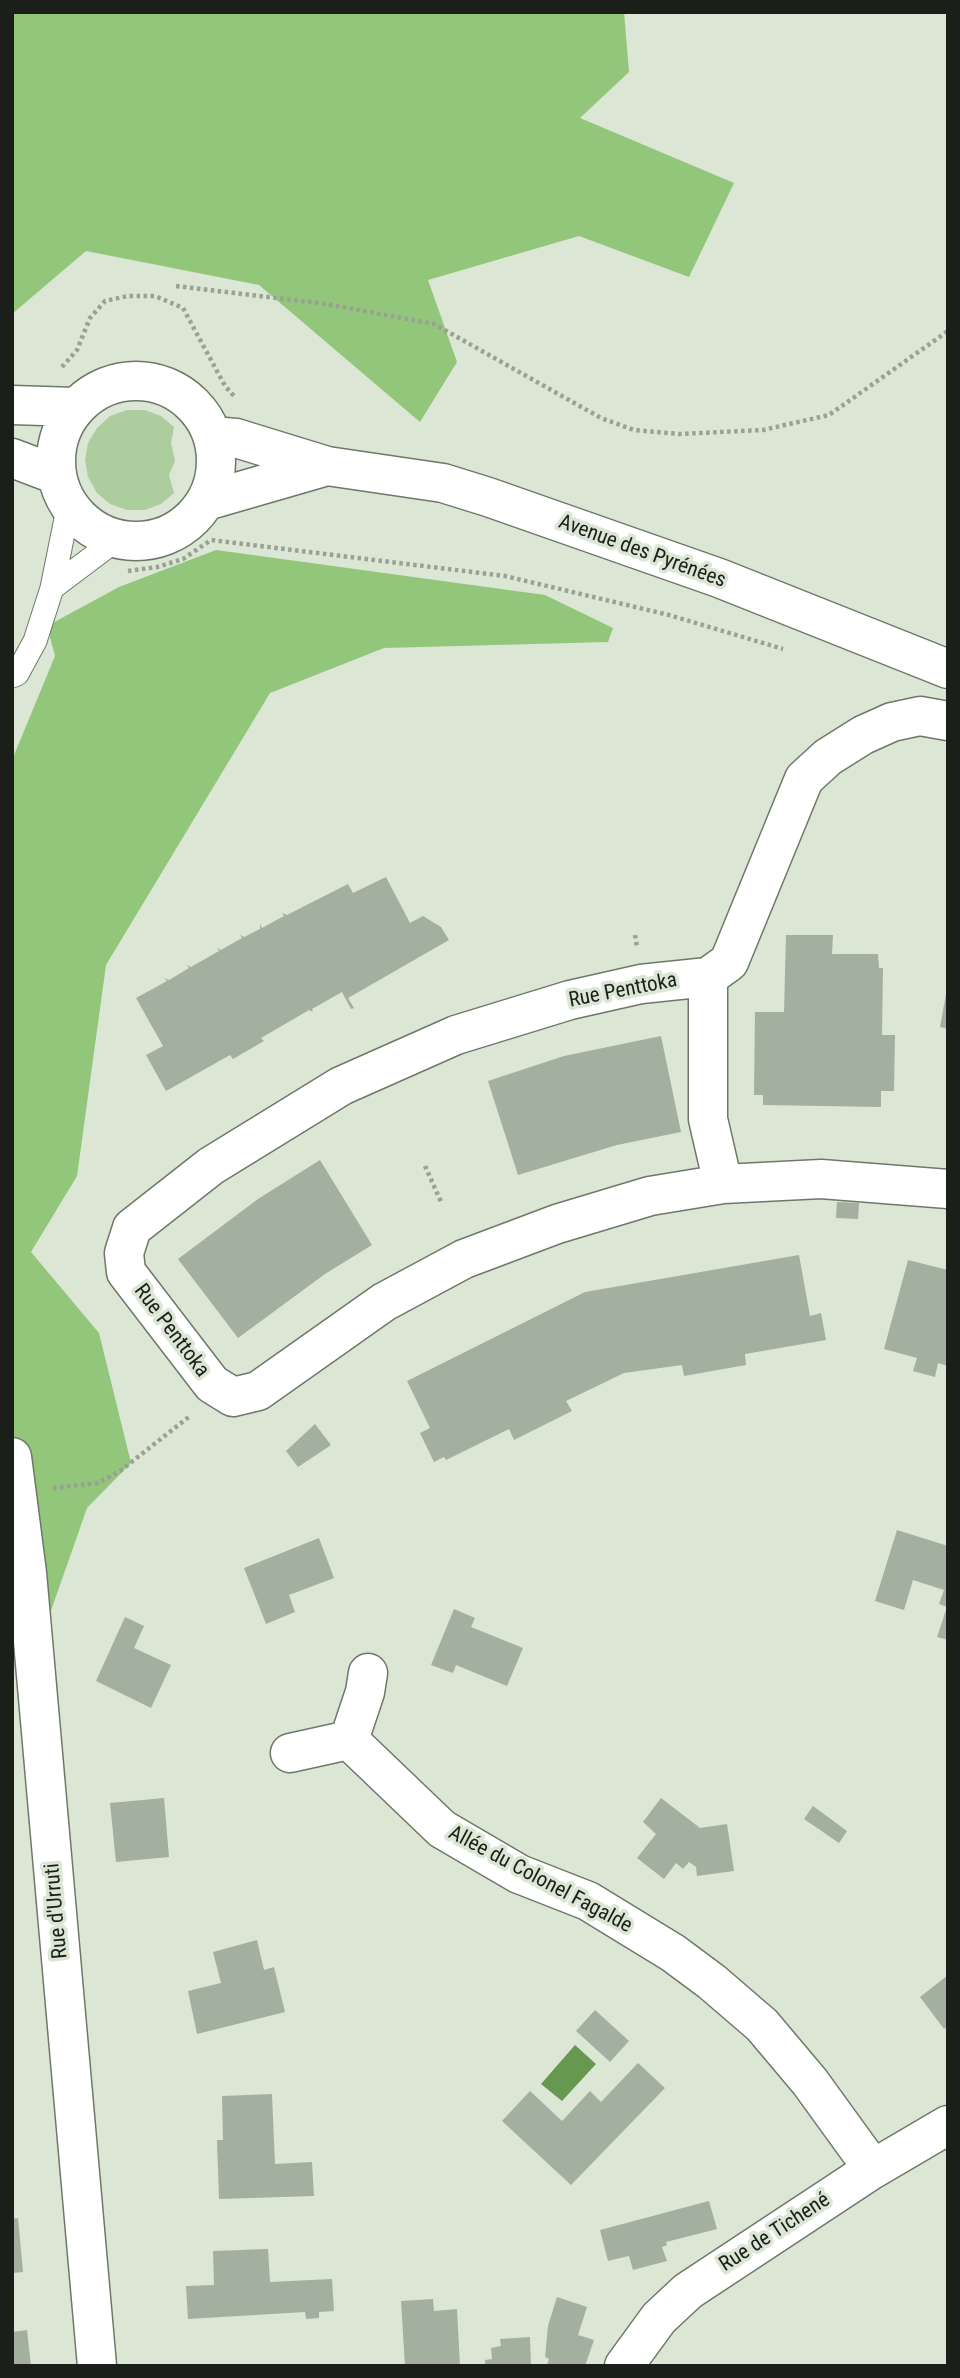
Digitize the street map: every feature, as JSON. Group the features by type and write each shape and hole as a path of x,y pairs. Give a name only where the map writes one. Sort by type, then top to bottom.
{"street":[{"path":"12,458 63,490 117,556 143,542 168,536 190,522 206,501 215,480 217,457 213,436 203,416 188,399 170,388 149,381 122,382 96,391 76,407 64,425 57,446 63,490"},
{"path":"12,405 76,407"},
{"name":"Avenue des Pyrénées","path":"213,436 236,438 327,466 443,483 488,496 719,578 948,669"},
{"name":"Avenue des Pyrénées","path":"206,501 327,466"},
{"path":"708,977 729,962 804,779 828,757 863,734 892,722 920,716 948,721"},
{"name":"Rue Penttoka","path":"723,1184 708,1119 708,977 641,984 570,1000 456,1035 341,1086 211,1166 132,1228 124,1253 126,1272 212,1384 233,1397 258,1391 384,1302 464,1259 556,1224 650,1196 723,1184 821,1179 948,1189"},
{"name":"Rue d'Urruti","path":"15,1474 20,1574 97,2366"},
{"path":"303,1756 349,1740 368,1674"},
{"name":"Allée du Colonel Fagalde","path":"349,1740 442,1829 519,1874 588,1901 673,1953 712,1982 762,2025 810,2082 873,2169"},
{"name":"Rue de Tichené","path":"624,2366 659,2318 688,2291 873,2169 948,2125"}],"lane":[{"path":"12,676 17,674 36,641 52,587 63,490"},
{"path":"52,587 117,556"}],"path":[{"path":"176,286 326,304 433,324 601,418 634,430 679,434 763,430 829,415 948,331"},
{"path":"117,556 184,559 211,540 505,576 669,615 794,652"},
{"path":"425,1166 442,1204"},
{"path":"15,1474 98,1483 120,1471 194,1413"}],"shaded area":[{"path":"12,12 624,12 629,72 580,118 734,183 689,277 579,236 428,280 457,362 420,422 259,285 86,251 12,314"},
{"path":"127,410 145,410 161,416 174,427 171,443 175,461 169,475 174,493 161,504 145,510 127,510 110,504 97,493 88,477 85,460 88,443 97,428 110,416"},
{"path":"216,550 545,595 613,628 608,642 384,648 270,693 106,965 77,1176 31,1252 99,1333 131,1463 87,1508 46,1625 12,1423 12,760 55,656 47,626 119,587"},
{"path":"575,2045 596,2064 562,2101 541,2084"}],"building":[{"path":"386,877 410,923 423,916 441,927 449,940 348,998 354,1008 351,1009 342,992 312,1009 313,1012 309,1010 261,1038 264,1041 233,1059 230,1055 166,1091 146,1055 163,1046 136,998 167,981 164,978 169,980 189,968 187,965 191,967 219,951 217,948 221,950 242,938 240,935 244,937 260,929 260,924 262,928 284,916 282,913 287,915 348,884 353,893"},
{"path":"786,935 833,935 832,954 878,954 879,968 883,968 882,1035 895,1035 894,1091 881,1091 881,1107 763,1105 763,1095 754,1095 755,1012 784,1012"},
{"path":"948,994 948,1029 940,1027"},
{"path":"661,1036 681,1132 617,1145 518,1175 488,1081 564,1056"},
{"path":"320,1160 372,1245 325,1274 238,1338 178,1259 258,1199"},
{"path":"837,1202 859,1203 858,1219 836,1218"},
{"path":"799,1255 810,1316 821,1313 826,1340 745,1354 746,1365 684,1376 682,1365 624,1373 566,1401 572,1411 514,1440 509,1429 446,1460 444,1457 434,1462 420,1433 430,1428 407,1381 585,1292"},
{"path":"908,1260 948,1270 948,1366 938,1363 935,1377 913,1371 917,1358 884,1349"},
{"path":"315,1424 331,1445 298,1467 286,1451"},
{"path":"897,1530 948,1546 948,1640 937,1637 947,1607 939,1604 944,1590 913,1580 904,1610 875,1601"},
{"path":"319,1538 334,1578 289,1595 295,1612 266,1624 244,1568"},
{"path":"454,1609 475,1618 471,1627 523,1648 507,1686 456,1665 453,1673 431,1665"},
{"path":"125,1617 144,1626 134,1648 171,1665 151,1708 96,1681"},
{"path":"164,1798 169,1857 116,1862 110,1803"},
{"path":"661,1798 700,1828 727,1824 734,1871 697,1876 696,1867 689,1862 683,1869 676,1863 664,1879 637,1858 656,1834 643,1822"},
{"path":"813,1806 847,1831 839,1843 804,1819"},
{"path":"257,1940 264,1970 274,1967 285,2012 197,2034 188,1991 221,1983 213,1952"},
{"path":"948,1975 948,2026 944,2029 920,1997"},
{"path":"595,2010 629,2041 610,2062 576,2031"},
{"path":"638,2063 665,2088 571,2185 502,2121 530,2091 562,2121 590,2091 601,2102"},
{"path":"272,2094 275,2164 312,2162 314,2196 219,2199 217,2140 223,2140 222,2096"},
{"path":"709,2201 717,2229 666,2242 667,2245 662,2247 667,2261 633,2270 629,2256 608,2261 600,2230"},
{"path":"18,2218 23,2272 12,2273 12,2219"},
{"path":"268,2249 270,2282 332,2279 334,2311 319,2312 319,2318 306,2319 305,2312 188,2319 186,2286 214,2285 213,2251"},
{"path":"557,2297 587,2307 578,2335 594,2340 585,2366 547,2365 549,2359 545,2357 548,2326"},
{"path":"433,2299 434,2311 457,2309 460,2366 405,2366 401,2301"},
{"path":"27,2330 31,2366 12,2366 12,2332"},
{"path":"530,2337 531,2366 485,2366 485,2360 492,2359 491,2348 501,2346 500,2339"}]}
